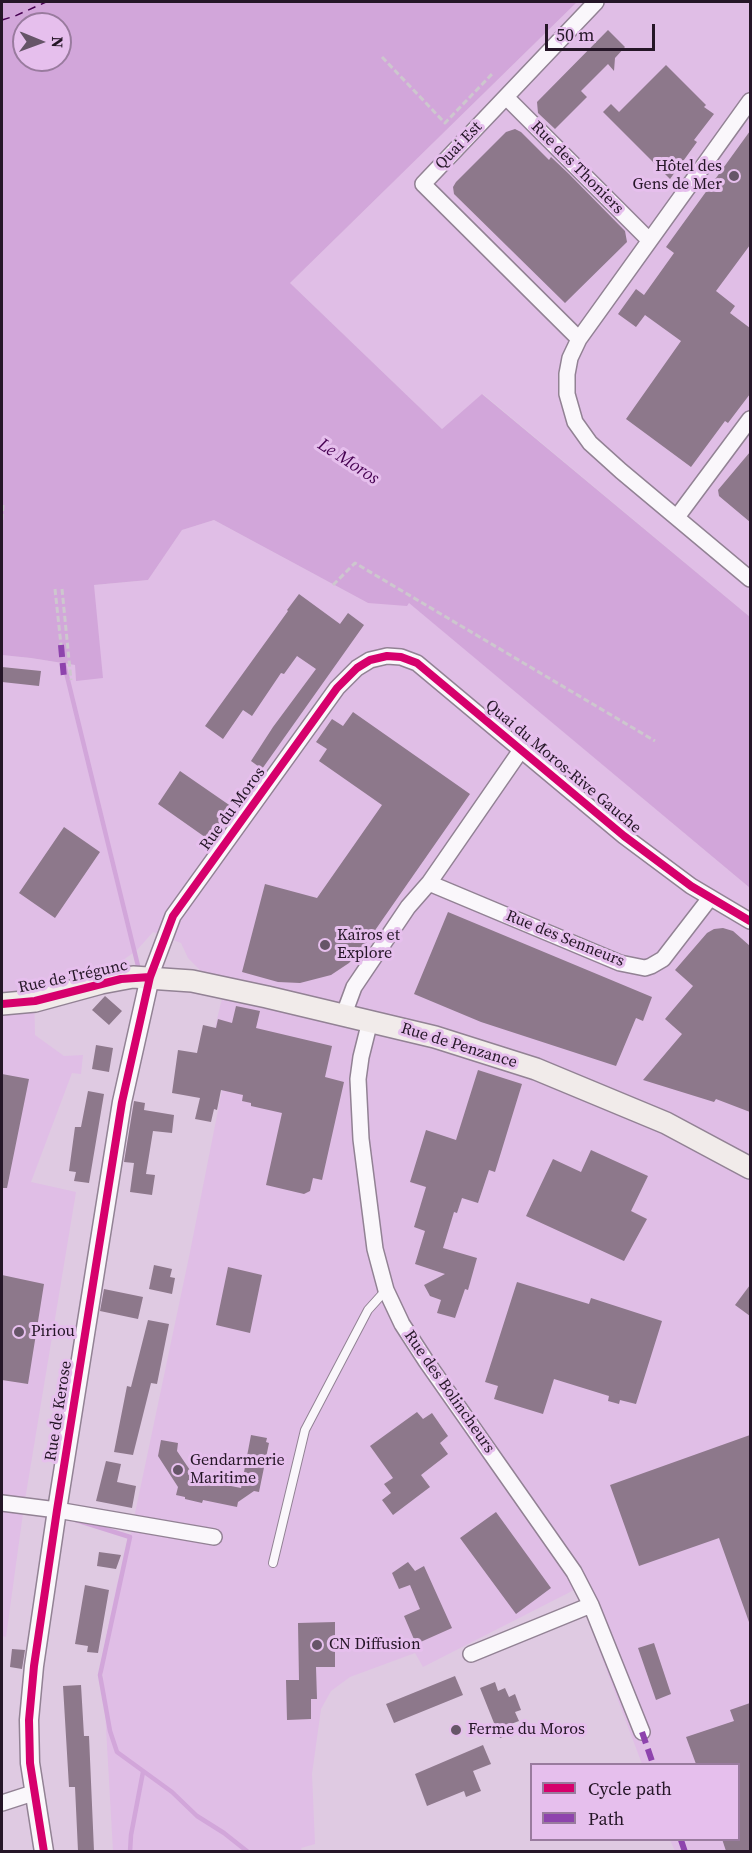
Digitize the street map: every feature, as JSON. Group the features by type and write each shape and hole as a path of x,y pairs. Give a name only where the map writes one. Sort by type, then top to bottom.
{"main road":[{"name":"Rue de Trégunc","path":"2,1004 35,1001 120,979 150,977"},
{"name":"Rue de Penzance","path":"150,977 196,982 344,1014 487,1053 564,1080 680,1130 750,1168"}],"street":[{"name":"Quai Est","path":"579,339 423,184 596,2"},
{"name":"Rue des Thoniers","path":"506,97 649,240"},
{"path":"750,101 579,339 570,358 567,374 567,394 575,422 581,432 605,457 750,579"},
{"path":"677,517 750,419"},
{"name":"Quai du Moros-Rive Gauche","path":"357,668 370,660 387,656 401,657 417,663 624,836 675,875 750,921"},
{"name":"Rue du Moros","path":"150,977 173,916 338,688 357,668"},
{"path":"344,1014 354,987 408,907 429,883 521,750"},
{"name":"Rue des Senneurs","path":"429,883 620,963 645,968 663,959 710,898"},
{"name":"Rue de Kerose","path":"44,1851 30,1763 30,1699 57,1510 122,1102 150,977"},
{"name":"Rue des Bolincheurs","path":"370,1020 358,1079 361,1139 375,1249 386,1290 402,1324 426,1361 574,1572 591,1605 642,1732"},
{"path":"2,1503 214,1537"},
{"path":"471,1654 591,1605"},
{"path":"2,1803 33,1792"}],"lane":[{"path":"273,1563 305,1430 368,1310 386,1290"}],"path":[{"path":"382,57 445,123 492,74"},
{"path":"2,520 3,504"},
{"path":"333,585 355,563 655,741"},
{"path":"56,589 61,645"},
{"path":"62,589 71,680"}],"shaded area":[{"path":"577,2 750,2 750,617 483,394 442,429 290,283"},
{"path":"214,520 368,603 409,602 750,888 750,1851 675,1851 670,1841 740,1841 740,1763 642,1763 576,1589 423,1667 415,1653 350,1677 331,1691 321,1709 312,1774 315,1844 301,1848 302,1851 113,1851 102,1657 117,1584 126,1556 222,1090 201,1085 227,978 202,972 188,958 181,943 153,932 137,950 115,966 72,981 34,989 35,1035 64,1056 83,1055 81,1074 72,1073 31,1182 76,1192 24,1506 6,1637 2,1636 2,655 75,665 76,681 94,585 148,580 182,530"}],"water":[{"name":"Le Moros","path":"2,2 577,2 290,283 442,429 482,394 750,617 750,888 409,603 407,606 368,603 214,520 182,530 148,580 94,585 103,678 76,681 75,665 2,655"}],"building":[{"path":"608,30 625,47 615,58 614,71 608,64 581,91 587,97 555,129 538,113 537,102"},
{"path":"666,65 706,105 704,107 714,114 694,140 697,142 670,179 603,112 611,104 619,112"},
{"path":"515,129 521,132 549,160 551,157 625,231 627,242 565,303 454,194 453,187 456,182 506,132"},
{"path":"750,131 750,245 716,291 735,306 730,313 750,328 750,394 728,423 725,421 691,467 626,419 681,341 645,315 636,327 618,314 636,289 644,295 674,253 666,247"},
{"path":"750,452 750,522 719,496 718,490"},
{"path":"299,594 340,624 348,613 364,625 262,769 251,761 316,669 297,656 284,674 281,673 252,716 243,710 223,739 205,726"},
{"path":"2,667 41,671 39,686 2,682"},
{"path":"353,712 470,794 362,949 349,963 331,975 300,983 278,982 242,972 265,884 317,898 382,805 319,761 327,749 316,742 332,719 343,726"},
{"path":"180,771 235,809 212,842 158,804"},
{"path":"64,827 100,852 55,918 19,893"},
{"path":"448,912 652,997 643,1021 636,1018 616,1066 481,1022 414,994"},
{"path":"723,928 733,931 750,946 750,1112 716,1099 714,1102 643,1080 682,1034 665,1019 693,986 675,970 707,933"},
{"path":"105,996 122,1011 109,1025 92,1010"},
{"path":"236,1006 260,1011 256,1028 332,1046 325,1077 344,1082 322,1180 313,1178 310,1191 304,1194 266,1185 282,1113 251,1106 251,1103 242,1101 243,1095 221,1090 217,1110 214,1109 211,1122 195,1119 200,1098 172,1093 178,1050 197,1053 203,1025 216,1028 218,1019 232,1023"},
{"path":"96,1045 113,1048 109,1072 92,1069"},
{"path":"478,1070 522,1084 495,1172 489,1170 478,1203 462,1198 457,1213 454,1212 443,1248 477,1258 468,1290 465,1289 455,1318 437,1313 441,1300 430,1296 424,1285 445,1274 415,1264 425,1231 414,1227 426,1187 410,1182 426,1130 456,1140"},
{"path":"2,1074 29,1079 7,1188 2,1188"},
{"path":"88,1091 104,1094 89,1183 74,1181 76,1172 69,1171 75,1127 81,1127"},
{"path":"134,1101 145,1103 144,1110 174,1115 172,1133 153,1131 146,1174 155,1175 152,1195 130,1192 134,1163 124,1162"},
{"path":"591,1150 648,1176 631,1211 647,1219 624,1261 526,1216 553,1159 581,1172"},
{"path":"154,1265 172,1269 170,1277 175,1278 172,1294 149,1289"},
{"path":"228,1267 262,1275 250,1333 216,1325"},
{"name":"Piriou","path":"2,1275 44,1284 28,1384 2,1380"},
{"path":"517,1282 589,1304 591,1298 662,1321 636,1404 620,1400 619,1404 608,1401 609,1396 554,1379 543,1414 494,1399 498,1386 485,1382"},
{"path":"750,1285 750,1316 735,1305"},
{"path":"104,1289 143,1297 138,1319 100,1311"},
{"path":"148,1320 169,1324 157,1384 151,1383 133,1455 114,1452 127,1386 131,1387"},
{"path":"417,1412 423,1419 432,1413 448,1436 440,1443 448,1454 421,1475 430,1487 393,1515 382,1500 391,1493 384,1484 393,1478 370,1446"},
{"name":"Gendarmerie Maritime","path":"251,1435 267,1438 266,1442 269,1443 259,1492 254,1491 238,1502 237,1507 203,1500 202,1503 176,1495 178,1487 158,1456 161,1440 178,1443 177,1451 196,1479 241,1488"},
{"path":"750,1435 749,1622 719,1538 639,1566 610,1485"},
{"path":"106,1461 121,1464 117,1482 136,1486 132,1508 96,1501"},
{"path":"496,1512 551,1588 516,1614 460,1538"},
{"path":"99,1552 121,1555 116,1569 97,1566"},
{"path":"408,1562 415,1571 424,1566 452,1628 416,1644 404,1616 420,1609 410,1585 399,1589 392,1573"},
{"path":"85,1585 109,1590 98,1653 87,1652 88,1646 75,1644"},
{"path":"335,1622 335,1667 316,1667 317,1699 311,1699 311,1719 287,1720 286,1680 299,1680 298,1623"},
{"path":"654,1643 671,1694 656,1700 638,1648"},
{"path":"12,1649 25,1650 22,1669 10,1667"},
{"path":"455,1676 463,1695 394,1723 386,1704"},
{"path":"495,1682 498,1691 505,1688 509,1697 515,1694 521,1710 515,1712 519,1721 511,1724 515,1732 500,1738 480,1688"},
{"path":"81,1685 84,1736 89,1736 94,1851 78,1851 75,1787 69,1787 63,1686"},
{"path":"750,1703 750,1851 726,1851 723,1841 740,1841 740,1763 696,1763 686,1737 734,1721 730,1710"},
{"path":"483,1745 491,1764 473,1771 481,1791 466,1797 464,1791 427,1806 415,1774"}],"waterway":[{"path":"64,664 139,970"},
{"path":"76,1520 130,1537 100,1675 110,1731 117,1752 172,1792 197,1816 248,1852"},
{"path":"130,1852 143,1772"}],"ferry route":[{"path":"2,20 46,2"}],"marked path":[{"path":"61,645 64,678"},
{"path":"642,1732 653,1763"},
{"path":"681,1841 685,1852"}],"cycle path":[{"path":"44,1852 30,1763 29,1720 34,1666 122,1102 150,977 173,916 337,688 357,668 370,660 387,656 401,657 417,663 624,836 691,886 750,921"},
{"path":"2,1004 35,1001 121,979 150,977"}],"place":[{"name":"Hôtel des Gens de Mer","path":"734,176"},
{"name":"Kaïros et Explore","path":"325,945"},
{"name":"Piriou","path":"19,1332"},
{"name":"Gendarmerie Maritime","path":"178,1470"},
{"name":"CN Diffusion","path":"317,1645"},
{"name":"Ferme du Moros","path":"456,1730"}]}
